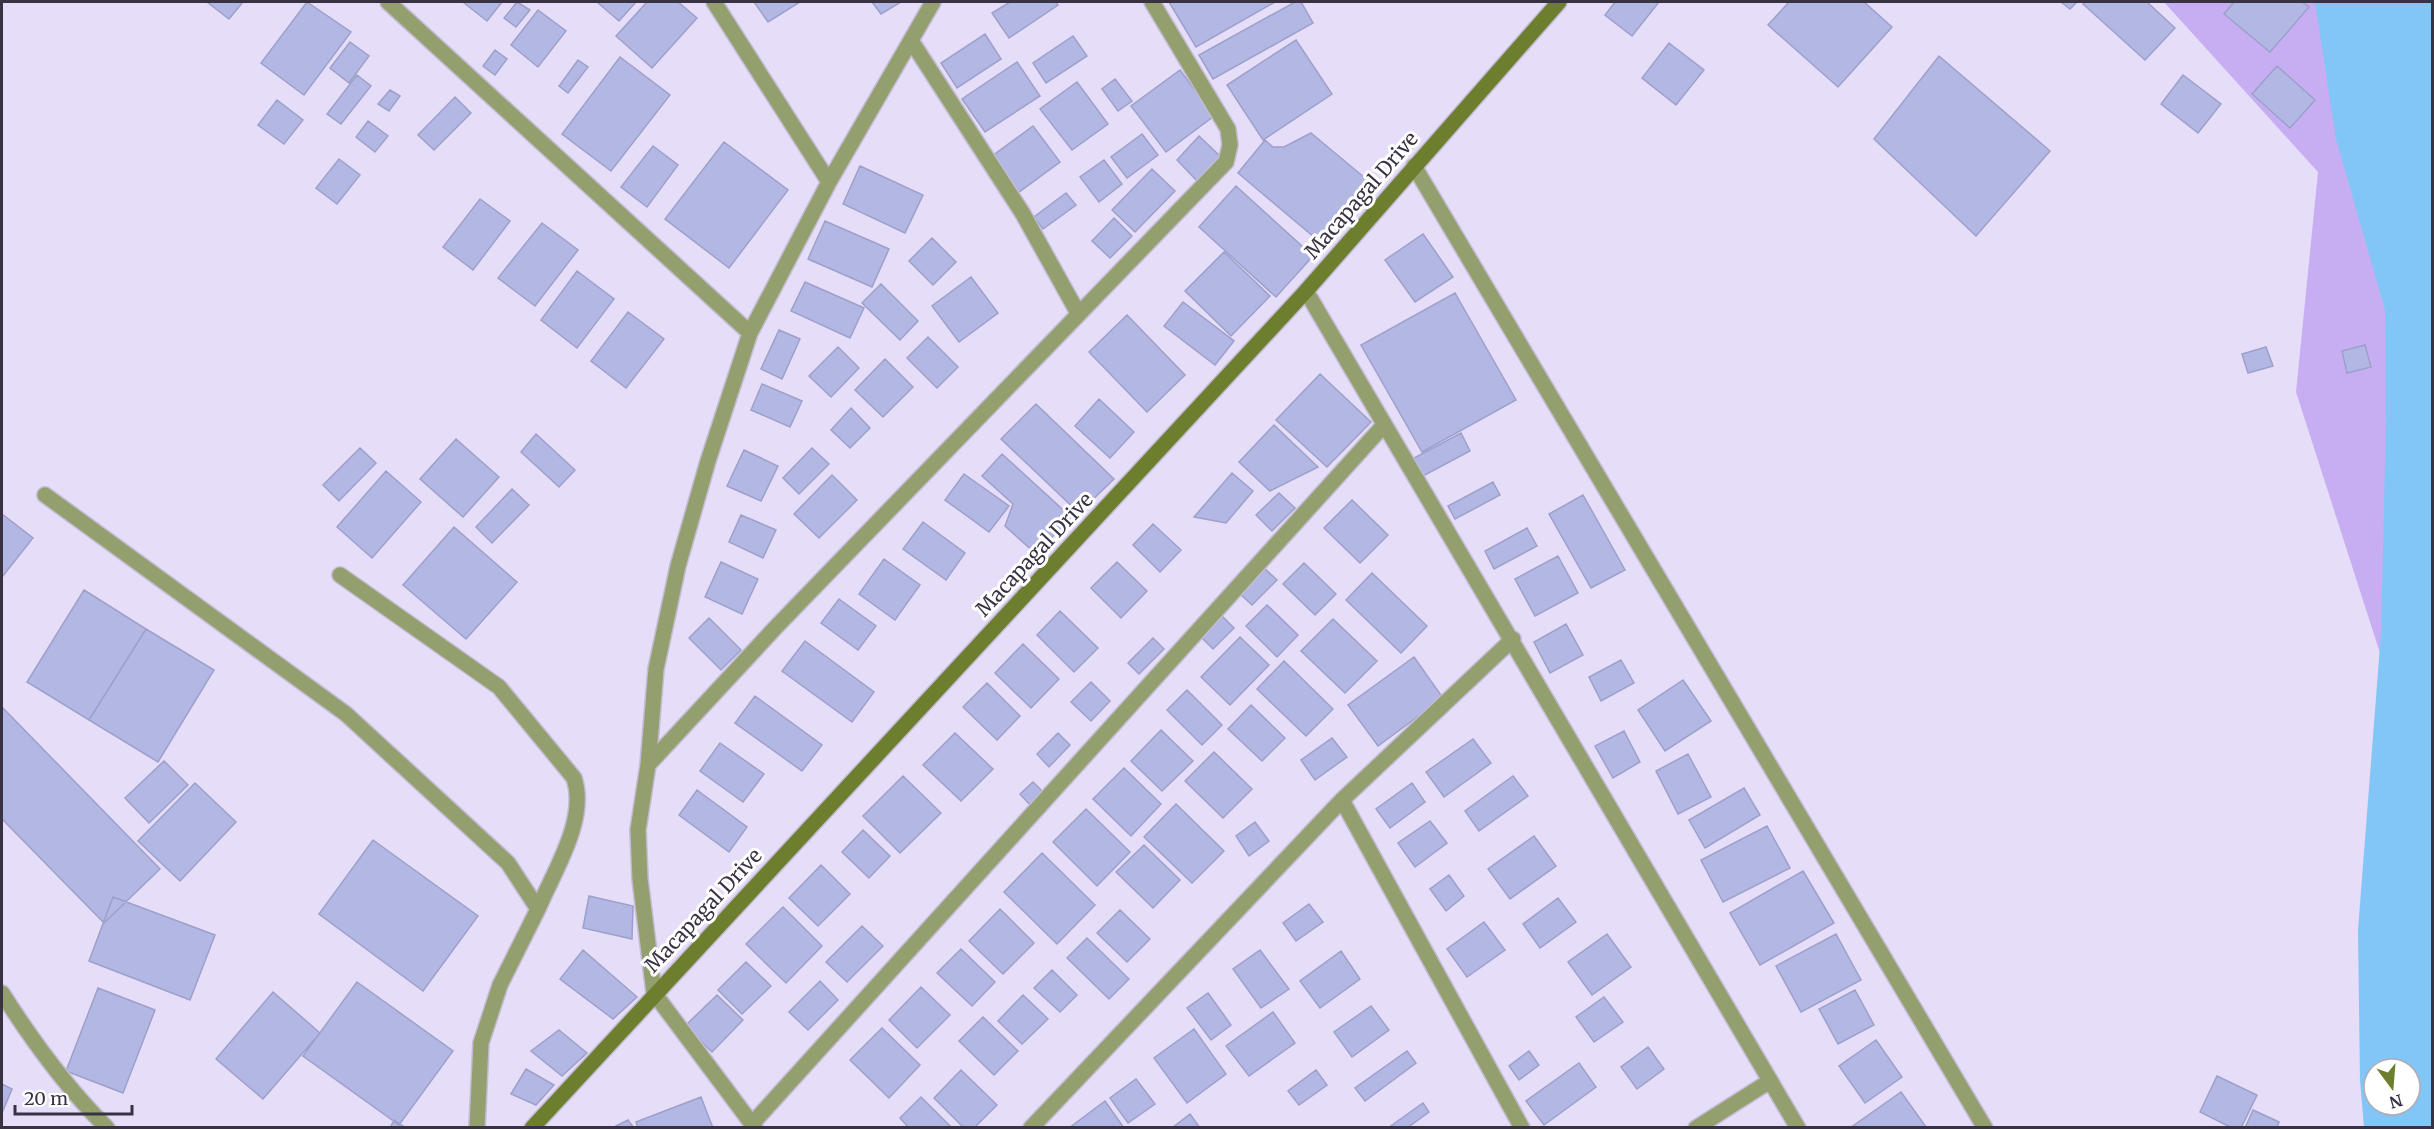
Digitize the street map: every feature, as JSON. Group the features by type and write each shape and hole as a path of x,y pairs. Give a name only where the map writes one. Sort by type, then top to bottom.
{"main road":[{"name":"Macapagal Drive","path":"532,1128 654,993 1306,291 1559,2"}],"street":[{"path":"388,2 750,333"},
{"path":"714,2 830,182"},
{"path":"933,2 830,182 750,333 708,461 678,566 656,669 639,839 640,879 654,993 754,1126 1384,425"},
{"path":"648,765 784,618 1226,162 1230,145 1228,129 1152,2"},
{"path":"912,42 1023,214 1078,314"},
{"path":"1414,166 1986,1128"},
{"path":"1306,291 1513,639 1798,1128"},
{"path":"45,495 346,714 508,863 538,909"},
{"path":"340,575 499,687 574,778 579,791 578,806 570,834 538,909 500,985 481,1044 477,1128"},
{"path":"1031,1128 1342,800 1513,639"},
{"path":"1342,800 1522,1128"},
{"path":"2,993 48,1062 73,1094 107,1128"},
{"path":"1696,1128 1770,1081"}],"shaded area":[{"path":"2164,2 2373,2 2417,768 2296,392 2318,172"}],"water":[{"path":"2315,2 2432,2 2432,1127 2364,1127 2363,1117 2422,1117 2422,1057 2362,1057 2362,1104 2360,1080 2358,930 2381,633 2386,419 2385,310 2336,139"}],"building":[{"path":"207,2 243,2 229,19"},
{"path":"307,2 351,32 304,95 261,63"},
{"path":"463,2 502,2 487,21"},
{"path":"517,2 530,10 516,27 504,18"},
{"path":"597,2 636,2 619,21"},
{"path":"647,2 678,2 697,18 652,68 616,36"},
{"path":"754,2 800,2 768,22"},
{"path":"872,2 901,2 881,14"},
{"path":"1010,2 1056,2 1058,5 1009,38 992,13"},
{"path":"1169,2 1275,2 1196,47"},
{"path":"1295,2 1301,2 1313,23 1213,79 1199,55"},
{"path":"1615,2 1659,2 1632,36 1605,15"},
{"path":"1789,2 1864,2 1892,27 1838,87 1768,25"},
{"path":"2061,2 2077,2 2070,9"},
{"path":"2085,2 2147,2 2175,28 2145,60 2083,4"},
{"path":"2234,2 2302,2 2309,7 2270,52 2224,14"},
{"path":"538,10 566,31 538,67 511,45"},
{"path":"985,34 1001,59 957,88 941,63"},
{"path":"1073,36 1087,56 1046,83 1033,63"},
{"path":"1296,40 1332,94 1263,140 1227,85"},
{"path":"350,42 369,56 349,83 330,68"},
{"path":"1669,43 1704,70 1676,105 1642,78"},
{"path":"495,50 507,59 495,75 483,66"},
{"path":"1939,56 2050,151 1976,236 1874,139"},
{"path":"620,57 670,95 611,171 562,134"},
{"path":"578,60 588,67 568,93 559,86"},
{"path":"1017,62 1040,96 985,132 962,99"},
{"path":"2277,66 2315,100 2290,128 2252,94"},
{"path":"1180,70 1214,116 1166,152 1131,106"},
{"path":"357,75 371,86 341,124 327,114"},
{"path":"2183,75 2221,104 2198,133 2161,104"},
{"path":"1115,79 1132,101 1118,111 1102,89"},
{"path":"1077,82 1108,124 1072,150 1040,109"},
{"path":"390,90 400,96 389,111 378,104"},
{"path":"455,97 471,113 434,150 418,135"},
{"path":"277,100 303,120 284,144 258,125"},
{"path":"368,121 388,136 375,152 356,137"},
{"path":"1033,126 1060,162 1015,195 988,159"},
{"path":"1311,133 1377,188 1327,248 1238,173 1265,140 1273,147 1284,147"},
{"path":"1142,134 1158,155 1127,178 1111,157"},
{"path":"1199,136 1221,157 1197,181 1177,160"},
{"path":"724,142 788,190 729,268 665,219"},
{"path":"653,146 678,165 647,207 621,187"},
{"path":"339,159 360,175 337,204 316,188"},
{"path":"1104,160 1122,184 1099,202 1080,177"},
{"path":"860,166 923,195 905,233 843,204"},
{"path":"1152,169 1175,191 1135,232 1112,210"},
{"path":"1236,186 1313,256 1276,297 1199,227"},
{"path":"1066,193 1076,205 1043,229 1034,217"},
{"path":"480,199 510,221 473,270 443,247"},
{"path":"1114,218 1132,236 1110,258 1092,241"},
{"path":"825,221 889,249 872,287 808,259"},
{"path":"542,223 578,250 535,306 498,278"},
{"path":"1423,234 1453,277 1415,302 1385,260"},
{"path":"932,238 956,262 933,285 909,261"},
{"path":"1224,252 1270,296 1231,336 1185,291"},
{"path":"577,271 614,299 577,348 541,320"},
{"path":"971,277 998,313 959,342 932,306"},
{"path":"805,282 864,308 850,338 791,311"},
{"path":"881,284 918,321 900,340 862,303"},
{"path":"1455,293 1516,400 1422,452 1361,345"},
{"path":"1183,302 1234,341 1215,365 1164,326"},
{"path":"628,312 664,339 626,388 591,361"},
{"path":"1127,315 1185,375 1147,412 1089,352"},
{"path":"779,330 800,339 782,379 761,369"},
{"path":"928,337 958,367 937,388 907,358"},
{"path":"2365,345 2371,367 2347,373 2342,351"},
{"path":"838,347 859,368 831,397 809,376"},
{"path":"2266,347 2273,366 2248,373 2242,354"},
{"path":"885,359 913,387 883,417 855,390"},
{"path":"1320,374 1371,422 1327,467 1276,420"},
{"path":"762,384 802,401 790,427 751,410"},
{"path":"1099,399 1134,432 1110,458 1075,426"},
{"path":"1036,404 1114,479 1079,513 1001,439"},
{"path":"851,408 870,428 850,448 831,430"},
{"path":"1274,425 1318,467 1270,491 1239,462"},
{"path":"1461,433 1470,451 1423,476 1414,458"},
{"path":"536,434 575,470 559,487 521,452"},
{"path":"456,439 499,477 463,517 420,479"},
{"path":"360,448 376,463 339,501 323,485"},
{"path":"812,448 829,464 799,494 783,478"},
{"path":"744,450 778,466 761,501 727,486"},
{"path":"1002,454 1071,517 1036,554 1005,526 1013,504 982,476"},
{"path":"386,471 421,502 372,558 337,527"},
{"path":"1232,473 1253,491 1226,523 1194,517"},
{"path":"964,474 1009,506 989,532 945,500"},
{"path":"832,475 857,500 819,538 794,514"},
{"path":"1493,482 1500,495 1455,519 1448,506"},
{"path":"512,489 529,505 492,543 476,527"},
{"path":"1279,493 1295,508 1272,531 1256,515"},
{"path":"1583,495 1625,570 1591,588 1549,514"},
{"path":"1352,500 1388,535 1360,563 1324,528"},
{"path":"2,514 33,538 2,577"},
{"path":"741,515 776,530 763,558 729,542"},
{"path":"923,522 965,553 946,580 903,549"},
{"path":"1153,524 1181,550 1160,572 1133,545"},
{"path":"454,527 517,582 466,639 403,585"},
{"path":"1527,528 1537,546 1494,569 1485,551"},
{"path":"1558,556 1578,593 1535,616 1515,579"},
{"path":"884,559 920,585 895,620 859,594"},
{"path":"721,562 758,579 742,614 705,597"},
{"path":"1117,562 1147,591 1121,618 1091,588"},
{"path":"1304,563 1336,594 1315,615 1283,584"},
{"path":"1263,567 1277,580 1252,605 1238,592"},
{"path":"1372,573 1427,626 1401,653 1346,600"},
{"path":"84,590 146,629 89,720 27,682"},
{"path":"839,599 876,626 858,650 821,623"},
{"path":"1267,605 1298,635 1277,657 1246,626"},
{"path":"1060,611 1098,648 1074,672 1037,635"},
{"path":"1220,614 1234,628 1213,649 1199,635"},
{"path":"709,618 741,650 721,670 689,638"},
{"path":"1333,619 1377,661 1345,693 1301,651"},
{"path":"1566,624 1583,655 1550,673 1534,642"},
{"path":"146,629 214,670 158,762 89,720"},
{"path":"1240,637 1269,665 1230,705 1201,677"},
{"path":"1153,638 1164,649 1139,674 1128,663"},
{"path":"805,641 874,692 852,722 782,671"},
{"path":"1023,644 1059,679 1031,708 995,673"},
{"path":"1414,657 1443,698 1378,746 1348,705"},
{"path":"1621,660 1634,683 1601,701 1589,677"},
{"path":"1284,661 1333,709 1306,736 1257,689"},
{"path":"1683,680 1711,721 1665,751 1638,710"},
{"path":"1091,682 1110,701 1091,721 1071,702"},
{"path":"987,683 1020,716 997,740 963,707"},
{"path":"1187,690 1222,725 1202,745 1167,710"},
{"path":"755,696 822,745 802,771 735,723"},
{"path":"1251,705 1285,738 1262,761 1228,729"},
{"path":"2,707 160,869 104,923 2,819"},
{"path":"1161,730 1193,761 1162,791 1131,761"},
{"path":"1624,731 1640,762 1613,778 1595,746"},
{"path":"955,733 993,769 961,801 923,765"},
{"path":"1058,733 1070,745 1049,767 1037,754"},
{"path":"1332,738 1347,757 1315,780 1301,760"},
{"path":"1473,739 1491,763 1444,797 1426,772"},
{"path":"720,743 764,774 743,802 700,771"},
{"path":"1214,752 1252,789 1223,818 1185,781"},
{"path":"1688,754 1711,797 1678,814 1656,771"},
{"path":"164,761 188,785 149,823 125,798"},
{"path":"1124,768 1161,804 1131,836 1093,799"},
{"path":"903,776 941,813 900,853 863,816"},
{"path":"1513,776 1528,796 1479,831 1465,811"},
{"path":"1033,782 1044,793 1031,806 1020,794"},
{"path":"195,783 236,822 180,881 138,841"},
{"path":"1412,783 1425,802 1390,828 1376,809"},
{"path":"1744,788 1760,815 1705,848 1689,820"},
{"path":"697,790 747,827 729,852 679,815"},
{"path":"1176,804 1224,851 1192,883 1144,837"},
{"path":"1086,809 1130,852 1097,886 1053,842"},
{"path":"1430,821 1447,843 1415,867 1398,843"},
{"path":"1255,822 1269,841 1249,856 1236,836"},
{"path":"1767,826 1790,868 1723,902 1701,860"},
{"path":"863,830 890,856 869,878 842,852"},
{"path":"1534,836 1556,866 1510,899 1488,869"},
{"path":"373,840 478,916 423,991 319,914"},
{"path":"1144,845 1180,880 1153,908 1116,872"},
{"path":"1042,853 1095,905 1057,944 1004,892"},
{"path":"821,865 850,894 818,926 789,898"},
{"path":"1803,871 1834,923 1760,965 1730,913"},
{"path":"1449,875 1464,896 1446,911 1430,889"},
{"path":"589,896 633,906 632,939 583,928"},
{"path":"113,897 215,935 190,1000 89,961"},
{"path":"1558,898 1576,922 1540,948 1523,924"},
{"path":"1309,904 1323,922 1296,941 1283,923"},
{"path":"783,907 822,946 786,983 746,944"},
{"path":"1000,909 1034,943 1003,974 969,941"},
{"path":"1120,910 1150,939 1127,962 1097,933"},
{"path":"1484,922 1505,950 1467,977 1447,949"},
{"path":"862,926 883,946 847,982 826,962"},
{"path":"1607,934 1631,967 1592,995 1568,962"},
{"path":"1836,934 1861,980 1801,1012 1776,966"},
{"path":"1087,938 1129,979 1109,999 1067,958"},
{"path":"961,949 995,982 972,1006 937,973"},
{"path":"583,950 637,997 613,1019 560,979"},
{"path":"1260,950 1289,989 1261,1008 1233,969"},
{"path":"1341,951 1360,979 1320,1008 1300,981"},
{"path":"746,962 771,986 742,1014 718,990"},
{"path":"1052,970 1077,995 1060,1012 1034,988"},
{"path":"820,981 838,1000 808,1030 789,1012"},
{"path":"357,982 453,1051 399,1125 303,1056"},
{"path":"921,987 950,1015 917,1048 889,1020"},
{"path":"98,988 155,1010 123,1093 66,1071"},
{"path":"1855,990 1874,1025 1838,1044 1819,1009"},
{"path":"273,992 320,1033 263,1099 216,1059"},
{"path":"1208,993 1231,1025 1211,1040 1187,1008"},
{"path":"717,995 743,1020 712,1052 685,1026"},
{"path":"1023,995 1048,1019 1022,1044 998,1021"},
{"path":"1604,997 1623,1022 1594,1042 1576,1017"},
{"path":"1371,1006 1389,1030 1352,1057 1334,1032"},
{"path":"1273,1012 1295,1043 1249,1076 1226,1046"},
{"path":"983,1017 1018,1051 994,1075 959,1041"},
{"path":"882,1028 920,1065 889,1098 850,1060"},
{"path":"1194,1029 1226,1074 1187,1103 1154,1058"},
{"path":"559,1030 587,1053 562,1076 531,1051"},
{"path":"1876,1040 1902,1077 1865,1103 1839,1066"},
{"path":"1648,1047 1664,1069 1637,1089 1621,1067"},
{"path":"1407,1051 1416,1063 1365,1101 1355,1088"},
{"path":"1529,1051 1539,1065 1519,1080 1509,1066"},
{"path":"1579,1063 1596,1087 1544,1125 1526,1101"},
{"path":"526,1069 554,1085 536,1105 511,1094"},
{"path":"961,1070 997,1105 974,1128 964,1128 934,1098"},
{"path":"1316,1070 1327,1085 1299,1105 1288,1091"},
{"path":"2217,1076 2257,1095 2241,1128 2232,1128 2200,1112"},
{"path":"1136,1079 1155,1104 1128,1123 1110,1098"},
{"path":"2,1084 12,1089 2,1113"},
{"path":"1901,1092 1926,1127 1850,1128"},
{"path":"701,1097 713,1128 638,1128 636,1122"},
{"path":"921,1097 952,1128 909,1128 900,1118"},
{"path":"1105,1101 1124,1128 1069,1128"},
{"path":"1423,1103 1429,1112 1407,1128 1388,1128"},
{"path":"2253,1110 2279,1122 2277,1128 2245,1128"},
{"path":"1190,1114 1200,1128 1172,1128"},
{"path":"394,1120 406,1128 390,1128"},
{"path":"628,1120 634,1128 612,1128"}]}
